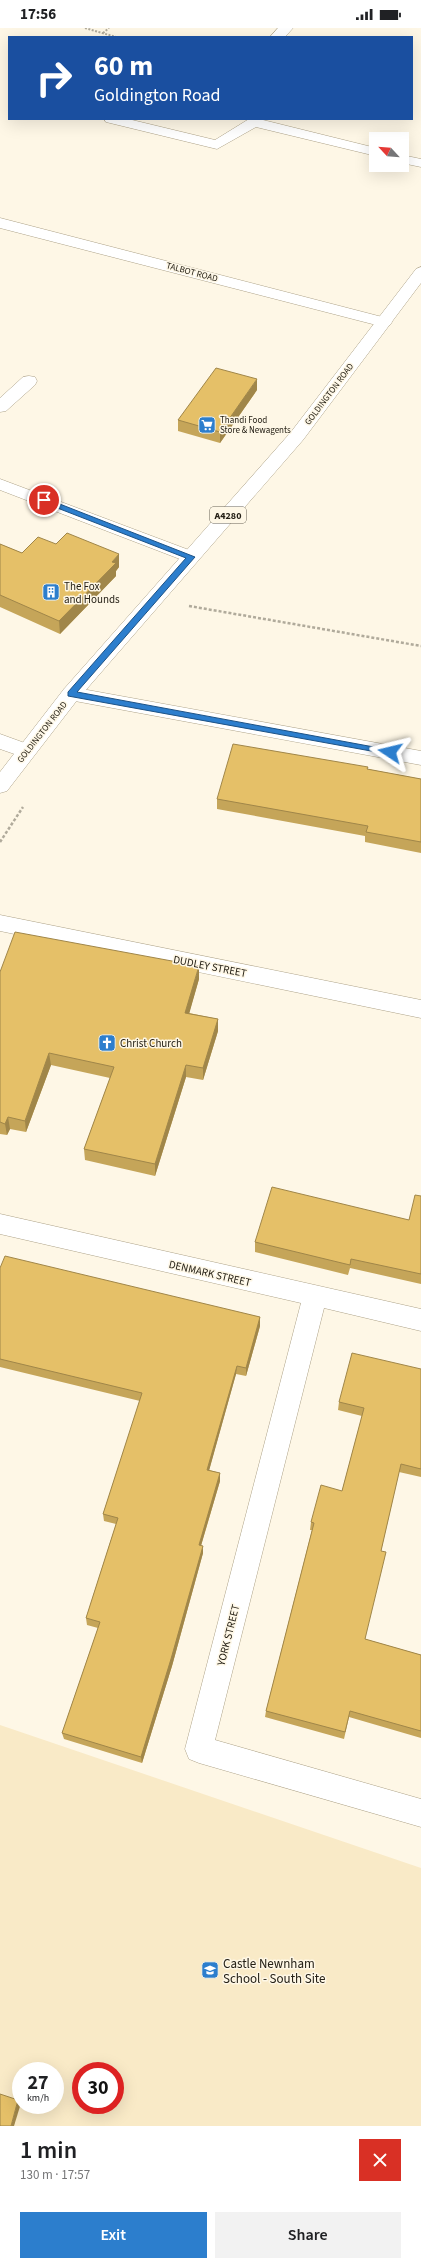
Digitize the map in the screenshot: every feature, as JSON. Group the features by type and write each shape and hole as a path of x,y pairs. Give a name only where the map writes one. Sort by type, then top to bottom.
{"street":[{"path":"278,36 286,28"},
{"path":"115,120 216,146 254,122 369,150"},
{"path":"409,160 421,163"},
{"name":"TALBOT ROAD","path":"0,223 384,322"},
{"name":"GOLDINGTON ROAD","path":"0,786 71,694 151,600 191,557 297,436 421,272"},
{"path":"0,406 29,380"},
{"path":"0,484 191,557"},
{"path":"71,694 421,758"},
{"path":"0,741 26,751"},
{"name":"DUDLEY STREET","path":"0,923 421,1009"},
{"name":"DENMARK STREET","path":"0,1224 421,1320"},
{"name":"YORK STREET","path":"315,1297 199,1749 421,1814"}],"path":[{"path":"85,28 112,36"},
{"path":"102,33 109,28"},
{"path":"151,600 421,646"}],"shaded area":[{"name":"Castle Newnham School - South Site","path":"0,1725 421,1868 421,2126 0,2126"}],"building":[{"path":"216,368 257,379 220,432 178,420"},
{"name":"The Fox and Hounds","path":"67,533 119,554 112,562 116,563 59,621 0,595 0,544 22,553 38,537 56,544"},
{"path":"233,744 368,767 367,769 421,779 421,842 366,832 368,826 217,799"},
{"name":"Christ Church","path":"15,932 199,966 185,1013 218,1019 203,1068 186,1065 155,1164 84,1149 114,1067 49,1053 25,1121 8,1117 5,1124 0,1122 0,972"},
{"path":"272,1187 409,1220 415,1195 421,1196 421,1274 351,1259 350,1265 255,1242"},
{"path":"5,1256 260,1317 246,1368 237,1366 207,1470 220,1473 199,1545 203,1546 141,1757 62,1733 100,1622 86,1618 118,1518 103,1514 142,1393 0,1359 0,1268"},
{"path":"352,1353 421,1369 421,1469 401,1464 381,1551 386,1552 365,1639 421,1655 421,1731 350,1711 345,1732 266,1711 314,1523 311,1522 321,1485 342,1491 364,1408 339,1402"},
{"path":"0,2094 12,2098 12,2114 14,2114 11,2126 0,2126"}],"place":[{"name":"Thandi Food Store & Newagents","path":"207,425"},
{"name":"The Fox and Hounds","path":"51,592"},
{"name":"Christ Church","path":"107,1043"},
{"name":"Castle Newnham School - South Site","path":"210,1970"}],"route":[{"path":"44,500 191,557 151,600 71,694 390,752"}]}
